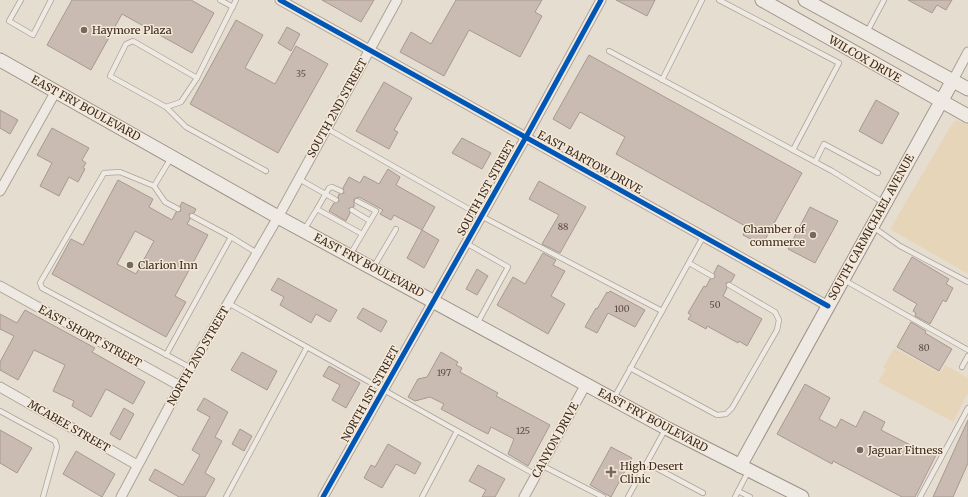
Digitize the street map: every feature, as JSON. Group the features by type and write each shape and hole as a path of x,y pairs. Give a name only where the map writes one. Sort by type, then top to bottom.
{"main road":[{"name":"WILCOX DRIVE","path":"762,0 940,102 968,116"},
{"name":"WILCOX DRIVE","path":"805,0 968,89"},
{"name":"EAST FRY BOULEVARD","path":"0,60 278,217 434,300 666,428 799,496"},
{"name":"SOUTH CARMICHAEL AVENUE","path":"745,468 828,306 953,80"}],"street":[{"name":"EAST BARTOW DRIVE","path":"280,0 828,306"},
{"name":"SOUTH 2ND STREET","path":"278,217 398,0"},
{"name":"SOUTH 1ST STREET","path":"434,300 601,0"},
{"name":"SOUTH CARMICHAEL AVENUE","path":"953,80 968,52"},
{"path":"0,191 3,180 56,91"},
{"name":"NORTH 2ND STREET","path":"121,497 180,386 278,217"},
{"name":"EAST SHORT STREET","path":"0,286 180,386"},
{"name":"NORTH 1ST STREET","path":"323,497 434,300"},
{"name":"CANYON DRIVE","path":"524,497 586,384"},
{"name":"MCABEE STREET","path":"0,387 137,465"}],"lane":[{"path":"21,0 9,20 32,34 51,0"},
{"path":"220,0 233,7"},
{"path":"166,107 181,102 197,78 236,0"},
{"path":"662,80 702,0"},
{"path":"719,0 839,62 793,150"},
{"path":"866,33 884,0"},
{"path":"197,78 133,41 126,44 110,76 166,107 186,127 266,171"},
{"path":"609,51 815,162 884,203"},
{"path":"326,128 481,216 662,311"},
{"path":"815,162 824,144 878,173"},
{"path":"154,186 171,156"},
{"path":"178,209 165,202 154,186 120,172 104,173 40,283 42,288 191,368"},
{"path":"299,179 336,200"},
{"path":"304,231 329,188 332,187 341,191"},
{"path":"350,255 376,211 357,201"},
{"path":"317,209 362,234"},
{"path":"352,210 370,221"},
{"path":"192,216 257,253"},
{"path":"872,226 900,246 968,282"},
{"path":"373,268 396,229"},
{"path":"166,355 231,237"},
{"path":"613,399 704,237"},
{"path":"466,243 508,267 477,324"},
{"path":"689,263 712,276"},
{"path":"843,280 968,350"},
{"path":"630,368 704,410 717,415 726,414 732,408 777,330 778,320 775,312 729,285"},
{"path":"228,303 536,474"},
{"path":"226,497 307,348"},
{"path":"962,367 968,356"},
{"path":"920,497 968,408"},
{"path":"0,411 55,440 57,447 43,497"},
{"path":"628,497 666,428"},
{"path":"422,497 457,431"},
{"path":"647,463 703,493"},
{"path":"541,465 603,497"},
{"path":"735,497 745,468"},
{"path":"738,491 750,497"}],"sand":[{"path":"956,120 968,123 968,274 890,229 952,124"},
{"path":"894,348 940,373 945,365 968,378 968,393 953,422 878,382 886,369 883,368"}],"building":[{"name":"Haymore Plaza","path":"72,0 191,0 214,13 192,53 122,14 91,70 47,45"},
{"path":"322,0 374,0 361,22"},
{"path":"456,0 542,0 535,12 542,16 520,57 469,30 444,76 400,52 411,32 431,44"},
{"path":"616,0 655,0 647,16"},
{"path":"908,0 952,0 946,10 937,5 932,13"},
{"path":"236,20 263,35 245,68 275,84 296,46 328,64 278,153 190,104"},
{"path":"287,27 300,34 291,51 278,43"},
{"path":"589,55 802,173 762,245 743,235 747,227 616,154 625,137 580,112 570,129 553,119"},
{"path":"384,82 412,98 394,130 398,132 389,149 356,131"},
{"path":"876,100 899,113 882,144 859,131"},
{"path":"0,110 18,120 10,134 0,128"},
{"path":"52,128 89,148 82,160 86,163 83,168 85,169 78,182 69,177 59,196 40,186 52,163 37,155"},
{"path":"462,138 491,153 482,169 452,153"},
{"path":"388,169 400,177 396,185 435,207 422,230 394,215 391,220 380,214 383,210 359,197 354,199 354,207 349,208 350,213 346,221 329,211 334,203 339,201 339,194 344,193 343,188 349,177 360,183 364,176 379,184"},
{"path":"118,180 153,199 149,207 172,220 176,212 181,211 180,206 182,202 196,209 194,213 189,214 190,219 187,224 208,235 175,296 186,302 166,337 52,274 71,239 83,245","holes":["135,231 154,241 136,274 117,264"]},
{"path":"539,181 586,207 560,253 542,244 559,215 529,199"},
{"name":"Chamber of commerce","path":"810,207 838,221 815,263 788,249"},
{"path":"422,230 439,240 424,268 407,258"},
{"path":"543,253 556,260 553,265 565,271 551,296 565,304 548,334 497,305 513,277 525,284"},
{"path":"912,257 949,279 946,284 953,288 946,302 943,300 930,324 915,316 916,313 913,311 917,304 893,290"},
{"path":"718,265 735,275 731,282 726,283 727,288 723,296 762,319 747,346 739,341 738,343 707,326 706,329 688,319 691,315 688,313 704,286 706,287 710,279 715,277 714,273"},
{"path":"477,269 488,276 477,295 466,289"},
{"path":"278,278 337,310 330,322 316,314 311,323 280,305 284,297 271,290"},
{"path":"610,291 645,310 635,327 608,313 597,333 585,327 607,292 608,293"},
{"path":"363,308 387,321 381,332 357,318"},
{"path":"25,310 95,348 92,352 145,382 133,404 106,389 91,417 72,406 74,401 53,391 65,365 34,350 18,380 0,370 0,362 14,336 0,329 0,314 17,323"},
{"path":"911,322 926,331 925,333 952,349 939,371 897,347"},
{"path":"242,352 277,371 267,390 231,370"},
{"path":"441,352 458,362 456,365 462,368 460,372 498,393 496,396 550,425 528,466 508,454 514,439 491,427 488,434 478,429 441,409 444,404 430,397 415,401 408,397 418,379 427,377"},
{"path":"329,366 360,383 346,408 332,400 340,385 323,376"},
{"path":"805,384 830,398 819,419 836,428 841,419 856,427 864,411 885,422 881,430 924,452 927,448 937,453 915,497 902,497 833,461 832,464 777,434"},
{"path":"204,398 228,412 215,437 222,441 205,473 215,479 205,497 179,497 149,480 155,469 183,485 200,455 192,450 210,417 197,410"},
{"path":"124,408 134,414 120,440 110,434"},
{"path":"968,420 968,463 953,497 933,497"},
{"path":"240,429 252,436 244,451 232,444"},
{"path":"0,430 32,448 17,473 0,463"},
{"path":"388,444 421,463 415,474 396,464 382,488 364,478 371,465 375,467"},
{"name":"High Desert Clinic","path":"611,447 632,458 611,497 590,485"},
{"path":"76,451 115,474 102,497 63,474"},
{"path":"478,465 505,479 495,497 482,497 486,490 469,481"}],"cycle path":[{"path":"280,0 828,306"},
{"path":"323,497 526,137 601,0"}],"place":[{"name":"Haymore Plaza","path":"84,30"},
{"name":"Chamber of commerce","path":"813,235"},
{"name":"Clarion Inn","path":"130,265"},
{"name":"Jaguar Fitness","path":"860,450"},
{"name":"High Desert Clinic","path":"611,472"}]}
